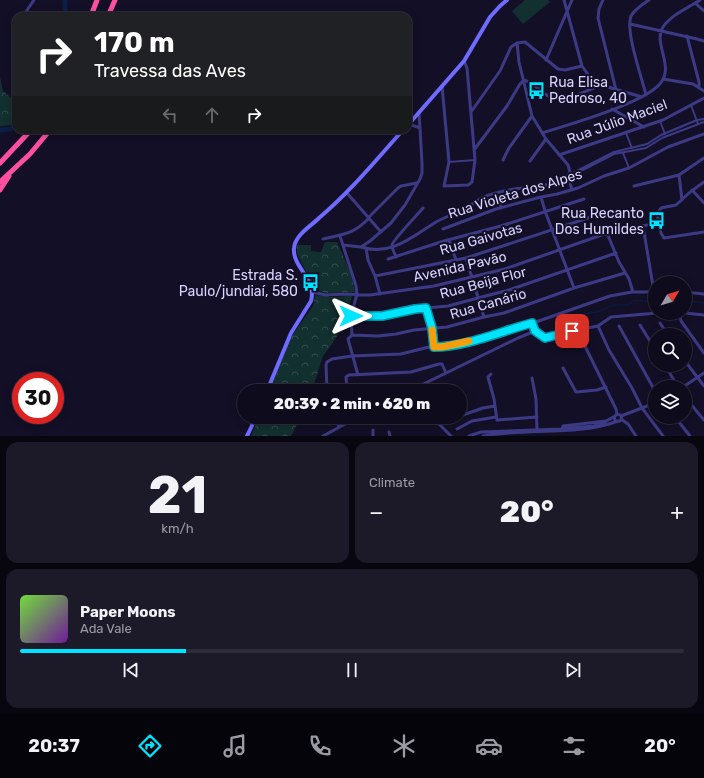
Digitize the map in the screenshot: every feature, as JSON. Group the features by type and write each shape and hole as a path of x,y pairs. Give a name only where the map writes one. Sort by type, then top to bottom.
{"highway":[{"path":"92,12 97,0"},
{"path":"110,12 115,0"},
{"path":"0,163 28,134"},
{"path":"0,182 30,154 47,134"},
{"path":"0,190 11,172"}],"main road":[{"path":"412,120 464,62 490,17 507,0"},
{"path":"270,384 291,333 311,301 312,292 307,278 294,254 295,244 303,233 347,193 400,134"},
{"path":"247,436 253,424"}],"street":[{"path":"26,12 34,0"},
{"path":"564,0 585,72 593,81 601,85 642,97"},
{"path":"546,60 572,0"},
{"path":"603,0 599,9 598,18 616,90"},
{"path":"646,95 631,38 630,24 634,12 650,0"},
{"path":"542,133 642,97 658,86 665,73 666,62 660,40 661,31 671,19 700,0"},
{"path":"696,3 704,10"},
{"path":"630,24 704,41"},
{"path":"687,36 698,80 698,87"},
{"path":"470,112 498,75 509,50 517,43 526,42 560,70 582,66"},
{"path":"517,43 519,62 532,116 546,139 568,165 570,172 568,176 572,190"},
{"path":"442,86 448,162 444,186 470,184 472,182 475,160 467,68 464,62"},
{"path":"663,79 693,84 704,91"},
{"path":"524,80 550,97 561,99 601,85"},
{"path":"474,150 508,106 520,84 524,80"},
{"name":"Rua Júlio Maciel","path":"559,155 660,121 704,98"},
{"path":"691,106 697,122"},
{"path":"612,109 644,127"},
{"path":"361,247 381,232 400,213 420,179 422,167 419,112"},
{"path":"502,160 532,116"},
{"path":"343,245 376,250 411,240 436,222 469,207 483,197 496,193 556,183 614,152 646,148 665,134 704,120"},
{"path":"660,121 665,134"},
{"path":"603,158 614,154 623,153 632,148 655,141 697,122"},
{"path":"412,125 420,128"},
{"path":"626,133 632,148"},
{"name":"Rua Violeta dos Alpes","path":"443,228 540,196 572,190 584,186 604,176 629,168 668,147 704,134"},
{"path":"530,161 546,139"},
{"path":"623,153 629,168"},
{"path":"634,186 679,176 704,158"},
{"path":"448,162 475,160"},
{"path":"569,181 573,173"},
{"path":"679,176 682,200"},
{"path":"704,182 692,190 676,205 659,209 657,214 662,236 664,238 704,232"},
{"path":"323,239 340,236 357,229 401,186 417,183"},
{"path":"692,190 704,203"},
{"path":"347,193 381,232"},
{"path":"496,193 501,208"},
{"path":"540,196 574,288"},
{"path":"388,259 501,226 584,199"},
{"path":"396,257 392,246 393,241 412,222 423,208"},
{"name":"Rua Gaivotas","path":"376,276 466,258 591,216"},
{"name":"Avenida Pavão","path":"312,292 326,295 380,294 434,286 505,269 615,230 659,223"},
{"path":"643,226 651,276"},
{"path":"607,233 632,286 633,292"},
{"path":"340,236 354,277 357,294 351,316 352,335 348,339 358,375"},
{"path":"449,240 456,260"},
{"path":"366,248 368,260 376,276 380,294"},
{"name":"Rua Beija Flor","path":"351,316 382,316 415,309 448,306 509,290 616,253"},
{"path":"466,258 484,316"},
{"name":"Rua Canário","path":"352,335 378,336 447,327 484,316 504,313 574,288 625,273"},
{"path":"327,384 326,365 327,362 332,359 352,356 401,354 457,344 532,323 610,296 633,292 648,292"},
{"path":"692,293 704,294"},
{"path":"426,308 432,328 434,347"},
{"path":"532,323 535,331 545,338 598,326 610,317 648,314"},
{"path":"692,314 704,316"},
{"path":"681,320 704,353"},
{"path":"660,323 663,328"},
{"path":"640,325 648,338"},
{"path":"598,326 609,350 642,408 663,436"},
{"path":"619,326 649,380"},
{"path":"577,330 606,387 616,415 615,420 620,419"},
{"path":"423,384 535,331"},
{"path":"346,384 346,377 349,375 411,372 439,364 442,364 446,373"},
{"path":"563,368 576,392 597,390 606,387"},
{"path":"692,371 704,386"},
{"path":"692,381 704,373"},
{"path":"491,374 488,377 496,417"},
{"path":"532,378 536,399 537,430"},
{"path":"692,405 704,420"},
{"path":"467,414 483,408 495,406"},
{"path":"483,436 604,428 648,406"},
{"path":"616,415 628,424 636,436"},
{"path":"469,436 481,432 537,430 562,431 594,426 607,421 616,415"},
{"path":"457,429 472,421 496,417 499,420 537,417"},
{"path":"323,436 343,424"},
{"path":"439,424 450,436"},
{"path":"681,424 690,436"},
{"path":"373,430 373,436"}],"green space":[{"path":"525,0 548,0 550,2 523,24 512,11"},
{"path":"0,77 3,91 12,99 12,123 11,125 0,126"},
{"path":"325,242 337,242 351,273 355,292 325,293 315,289 297,254 297,245 311,245 311,251 321,252"},
{"path":"315,295 332,297 352,296 345,323 323,356 314,384 272,384 292,336 313,306"},
{"path":"256,424 297,424 291,436 251,436"}],"waterway":[{"path":"64,12 65,0"},
{"path":"697,121 704,120"},
{"path":"633,148 648,145 660,137 672,133 687,125"},
{"path":"0,130 12,128"},
{"path":"544,334 551,331 562,322 585,314 598,312 613,305 628,305 634,300 648,301"},
{"path":"692,301 704,303"}],"slow traffic":[{"path":"432,330 434,347 442,347 469,341"}],"place":[{"name":"Rua Elisa Pedroso, 40","path":"536,90"},
{"name":"Rua Recanto Dos Humildes","path":"657,221"},
{"name":"Estrada S. Paulo/jundiaí, 580","path":"311,283"}],"route":[{"path":"351,316 382,316 426,308 432,328 434,347 442,347 473,340 532,323 535,331 541,337 545,338 572,331"}]}
